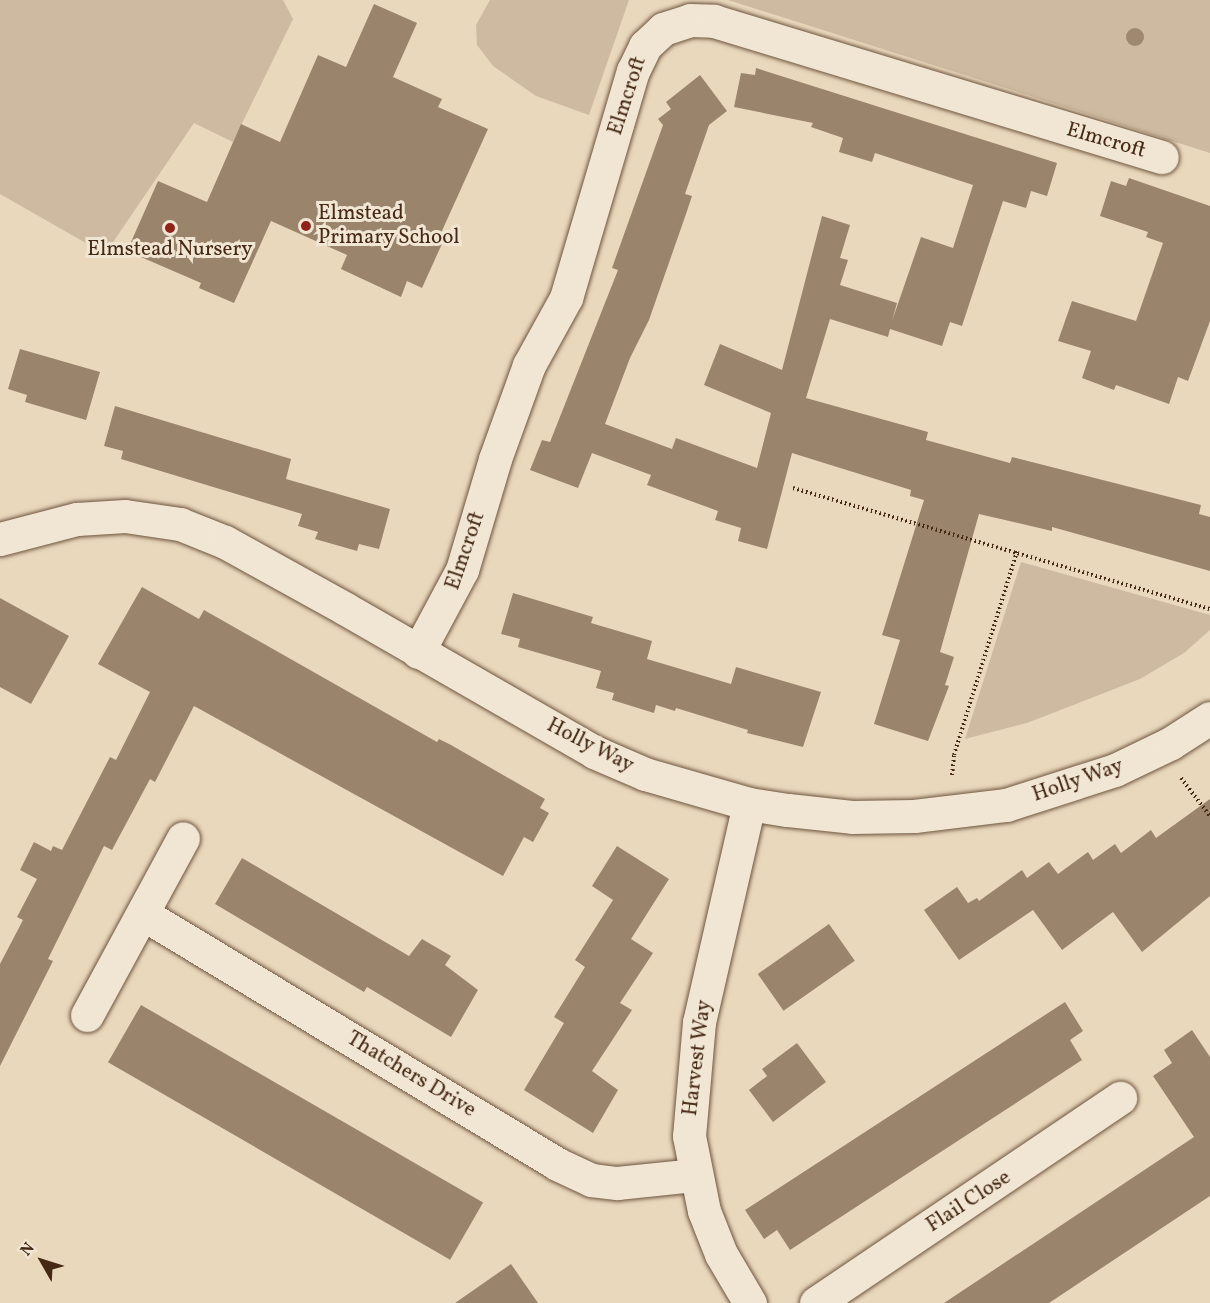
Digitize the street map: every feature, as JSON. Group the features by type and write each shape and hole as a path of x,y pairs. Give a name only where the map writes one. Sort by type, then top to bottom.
{"street":[{"name":"Elmcroft","path":"418,652 462,570 495,459 529,365 566,298 633,71 645,46 663,28 690,20 714,21 1162,157"},
{"name":"Holly Way","path":"0,539 77,519 125,516 180,524 225,542 594,752 645,774 749,804 852,818 949,811 1046,795 1159,749 1210,718"},
{"name":"Harvest Way","path":"749,804 699,1022 689,1136 694,1175 721,1254 750,1303"},
{"path":"87,1015 183,838"},
{"name":"Thatchers Drive","path":"143,914 583,1176 617,1183 694,1175"},
{"name":"Flail Close","path":"816,1303 1002,1181 1119,1098"}],"path":[{"path":"793,488 1017,550 1210,609"},
{"path":"949,811 954,755 1017,550"},
{"path":"1159,749 1210,816"}],"shaded area":[{"path":"0,0 283,0 293,19 233,142 194,123 105,254 0,194"},
{"path":"490,0 629,0 589,115 536,96 493,66 477,45 476,25"},
{"path":"728,0 1210,0 1210,153"},
{"path":"1021,562 1210,615 1210,630 1184,653 1140,679 1027,723 965,739"}],"building":[{"path":"374,4 417,23 393,77 442,99 438,107 488,129 441,233 446,235 422,288 407,281 401,297 341,269 347,255 271,221 234,303 199,288 201,283 127,251 158,181 207,202 241,124 280,142 318,55 346,67"},
{"path":"756,68 1057,163 1047,196 1031,191 1026,208 1003,201 962,326 950,322 942,346 890,329 888,337 830,319 806,398 928,432 926,440 1010,463 1012,457 1201,505 1199,514 1210,517 1210,571 1052,527 1052,531 979,514 940,652 954,657 945,685 949,686 928,741 874,724 900,640 882,635 924,500 910,496 911,490 792,453 767,549 738,541 741,528 715,520 718,511 647,485 651,475 592,453 578,488 530,470 542,440 550,442 618,270 612,268 663,125 658,119 671,109 666,102 700,75 727,111 709,125 685,194 692,196 686,214 649,320 630,358 605,424 672,449 676,438 757,468 771,413 704,385 720,344 782,370 822,216 850,225 840,258 848,260 840,285 897,303 892,321 921,237 953,248 973,185 875,153 872,162 839,152 843,138 811,127 813,123 734,107 741,73 755,75"},
{"path":"1129,178 1210,206 1210,321 1188,381 1178,377 1169,404 1116,385 1114,390 1082,378 1091,351 1058,341 1072,301 1136,321 1163,243 1146,237 1148,232 1100,216 1111,181 1126,186"},
{"path":"20,349 100,372 86,420 25,402 27,395 8,389"},
{"path":"115,406 291,459 286,479 390,509 379,549 359,544 357,551 315,539 318,532 298,526 302,514 121,459 123,451 104,446"},
{"path":"142,587 199,619 204,610 437,742 439,739 451,745 545,799 540,808 549,813 533,842 524,837 503,876 194,706 155,782 150,779 112,850 104,846 48,959 53,961 0,1066 0,964 23,920 17,917 37,879 20,870 34,842 51,851 53,846 62,850 110,757 116,760 150,692 98,664"},
{"path":"513,593 593,617 591,623 652,641 647,659 731,684 736,667 821,692 803,747 747,733 748,730 676,708 675,711 656,705 654,713 612,700 614,693 596,688 601,671 518,647 520,639 501,634"},
{"path":"0,598 69,636 31,704 0,687"},
{"path":"1210,799 1210,896 1142,952 1113,912 1062,950 1033,910 959,960 924,910 957,887 968,903 977,898 979,901 1022,870 1027,878 1049,862 1058,874 1088,852 1093,860 1115,844 1121,853 1151,830 1156,838"},
{"path":"617,846 669,879 631,939 653,953 620,1003 632,1010 592,1071 618,1090 593,1133 524,1090 564,1023 554,1017 585,967 575,960 613,900 592,886"},
{"path":"242,858 409,956 422,939 451,956 445,965 478,990 451,1037 367,987 364,992 215,904"},
{"path":"829,924 855,961 784,1011 758,974"},
{"path":"1065,1002 1083,1031 1070,1040 1082,1060 790,1250 777,1230 764,1239 745,1210"},
{"path":"141,1005 483,1202 450,1260 108,1062"},
{"path":"1192,1030 1210,1057 1210,1196 1049,1303 944,1303 1194,1137 1153,1076 1172,1063 1164,1050"},
{"path":"797,1043 826,1082 773,1122 749,1090 767,1076 762,1069"},
{"path":"511,1264 538,1303 455,1303"}],"place":[{"name":"Elmstead Primary School","path":"306,226"},
{"name":"Elmstead Nursery","path":"170,228"}]}
